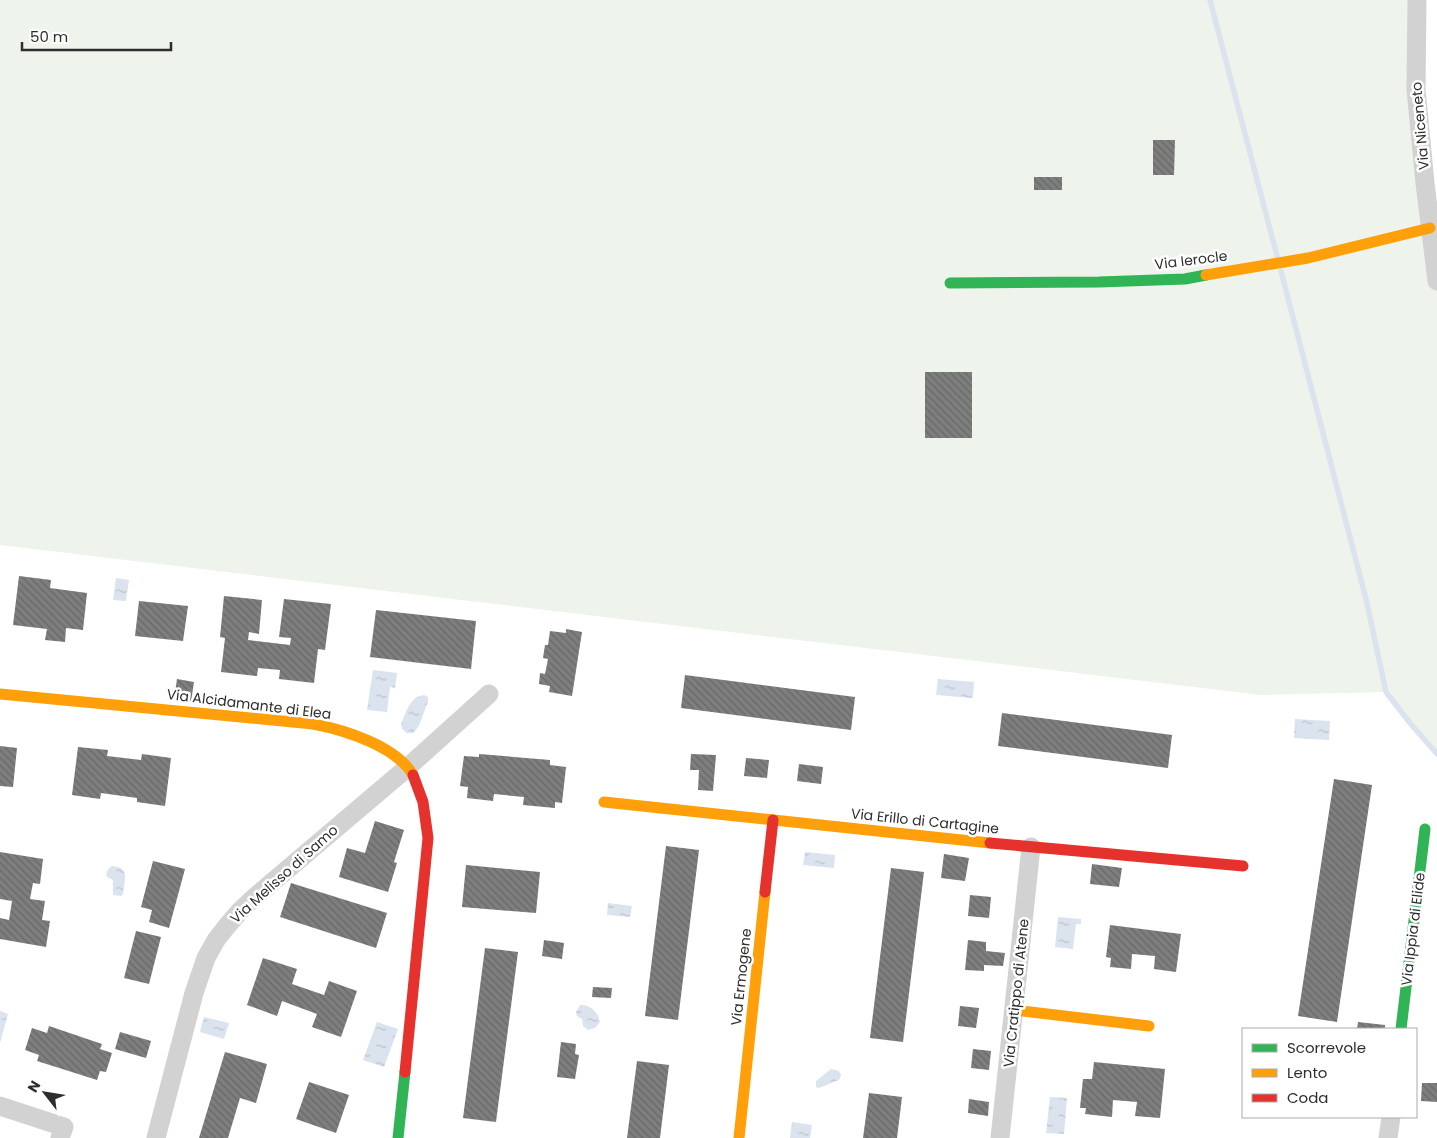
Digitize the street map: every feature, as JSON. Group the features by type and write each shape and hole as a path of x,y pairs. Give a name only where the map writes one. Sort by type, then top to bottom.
{"street":[{"name":"Via Niceneto","path":"1417,0 1416,88 1437,281"},
{"name":"Via Ierocle","path":"950,284 1099,282 1185,278 1308,258 1430,228"},
{"name":"Via Alcidamante di Elea","path":"0,694 313,724 342,731 368,741 408,766 426,808 428,838 398,1138"},
{"name":"Via Melisso di Samo","path":"156,1138 194,993 206,958 216,940 233,918 248,904 489,694"},
{"name":"Via Erillo di Cartagine","path":"604,802 1031,847 1243,866"},
{"name":"Via Ermogene","path":"738,1138 773,820"},
{"name":"Via Ippia di Elide","path":"1401,1028 1425,829"},
{"name":"Via Cratippo di Atene","path":"1000,1138 1031,847"},
{"path":"1014,1010 1149,1026"},
{"path":"0,1106 64,1126 60,1138"},
{"path":"1388,1138 1391,1118"}],"shaded area":[{"path":"0,0 1417,0 1437,281 1437,754 1386,692 1261,695 0,545"}],"water":[{"path":"116,578 129,580 126,601 113,600"},
{"path":"373,670 397,673 395,688 390,687 387,712 367,710"},
{"path":"938,679 974,682 973,698 936,695"},
{"path":"424,695 428,697 428,702 420,722 413,733 407,733 402,729 401,724 407,710 414,699"},
{"path":"1295,719 1330,721 1329,740 1294,738"},
{"path":"805,852 835,855 834,868 803,865"},
{"path":"112,866 122,869 124,872 125,880 121,896 113,895 113,880 107,877 106,874"},
{"path":"608,903 632,906 630,917 607,915"},
{"path":"1058,917 1081,919 1081,924 1076,924 1073,949 1055,947"},
{"path":"580,1005 590,1007 597,1015 600,1022 595,1028 588,1030 583,1026 582,1019 577,1016 576,1012"},
{"path":"0,1011 8,1014 0,1043"},
{"path":"204,1017 229,1023 224,1039 200,1032"},
{"path":"377,1022 398,1029 384,1067 363,1060"},
{"path":"831,1069 839,1071 841,1075 839,1080 819,1088 816,1087 816,1081"},
{"path":"1050,1097 1067,1098 1064,1134 1046,1133"},
{"path":"792,1122 812,1125 810,1138 790,1138"}],"building":[{"path":"1153,140 1175,140 1174,175 1153,175"},
{"path":"1034,177 1062,177 1062,190 1034,190"},
{"path":"925,372 972,372 972,438 925,438"},
{"path":"19,576 51,580 50,588 87,593 83,630 66,628 65,642 45,640 47,629 13,625"},
{"path":"224,596 262,600 259,634 249,632 248,640 290,645 291,638 279,637 284,599 331,604 325,650 318,649 314,683 279,679 280,670 258,668 257,676 221,672 225,638 220,637"},
{"path":"139,601 188,606 183,641 135,636"},
{"path":"376,610 476,621 471,669 370,657"},
{"path":"566,629 582,632 572,696 549,692 550,686 539,684 540,673 545,674 548,659 543,658 545,645 548,645 550,631 566,633"},
{"path":"685,675 855,697 851,730 681,708"},
{"path":"177,679 194,682 191,702 174,699"},
{"path":"1002,713 1172,735 1168,768 998,746"},
{"path":"0,746 17,748 13,787 0,786"},
{"path":"78,747 108,750 107,756 141,760 142,754 171,758 165,806 137,802 137,798 101,793 100,799 72,795"},
{"path":"479,754 550,760 550,765 566,767 562,803 555,802 555,808 523,805 524,797 494,794 493,801 467,798 468,787 460,786 464,756 479,757"},
{"path":"691,754 716,755 713,791 698,790 699,770 690,770"},
{"path":"746,758 769,760 767,778 744,776"},
{"path":"799,764 823,767 821,784 797,781"},
{"path":"1334,779 1372,785 1337,1022 1298,1016"},
{"path":"375,821 404,830 394,862 397,863 388,892 339,877 347,848 365,853"},
{"path":"666,846 699,850 678,1020 645,1016"},
{"path":"0,852 43,859 40,884 33,883 30,899 45,901 42,920 50,921 46,947 0,939 0,918 9,920 12,901 0,899"},
{"path":"944,854 969,858 965,881 941,878"},
{"path":"153,861 185,869 169,928 149,922 152,910 141,907"},
{"path":"1092,864 1122,868 1119,887 1090,884"},
{"path":"466,865 540,872 536,913 462,907"},
{"path":"891,868 924,872 903,1042 870,1038"},
{"path":"291,883 387,913 376,948 280,917"},
{"path":"970,895 991,897 989,918 968,916"},
{"path":"1110,925 1181,934 1176,972 1154,969 1155,956 1132,954 1131,969 1110,967 1111,958 1106,957"},
{"path":"136,931 161,937 149,984 124,978"},
{"path":"544,940 564,943 562,959 542,956"},
{"path":"968,940 986,942 986,951 1005,953 1003,966 984,965 984,971 965,970"},
{"path":"485,948 518,952 496,1122 463,1118"},
{"path":"263,958 297,969 292,984 324,995 329,981 357,991 341,1037 312,1027 317,1014 282,1001 277,1016 247,1005"},
{"path":"593,987 612,988 611,998 592,997"},
{"path":"960,1006 979,1008 976,1028 958,1026"},
{"path":"1358,1022 1385,1025 1385,1028 1357,1028"},
{"path":"49,1026 102,1044 100,1049 112,1053 106,1072 100,1071 97,1080 37,1061 39,1055 25,1050 32,1028 47,1033"},
{"path":"120,1032 151,1041 146,1058 115,1049"},
{"path":"561,1042 576,1044 575,1054 579,1055 575,1079 557,1077"},
{"path":"973,1049 991,1051 989,1070 971,1068"},
{"path":"225,1052 267,1064 256,1103 240,1098 228,1138 199,1138"},
{"path":"637,1061 669,1065 660,1138 627,1138"},
{"path":"1094,1062 1165,1069 1160,1118 1135,1116 1137,1102 1113,1100 1112,1117 1085,1114 1086,1108 1080,1108 1083,1079 1092,1079"},
{"path":"309,1082 349,1095 336,1133 296,1119"},
{"path":"1422,1083 1437,1083 1437,1102 1421,1101"},
{"path":"869,1093 902,1097 897,1138 863,1138"},
{"path":"969,1099 989,1102 988,1116 968,1113"}],"waterway":[{"path":"1210,0 1277,256"},
{"path":"1281,271 1366,599 1386,692 1437,754"}],"traffic: fast":[{"path":"950,283 1099,282 1185,279 1206,275"},
{"path":"1401,1028 1425,829"},
{"path":"398,1138 405,1072"}],"traffic: slow":[{"path":"1206,275 1308,258 1430,228"},
{"path":"0,694 313,724 340,730 369,741 395,756 413,775"},
{"path":"604,802 990,843"},
{"path":"739,1138 765,892"},
{"path":"1014,1010 1149,1026"}],"traffic: jam":[{"path":"405,1072 428,838 423,802 413,775"},
{"path":"765,892 773,820"},
{"path":"990,843 1243,866"}]}
